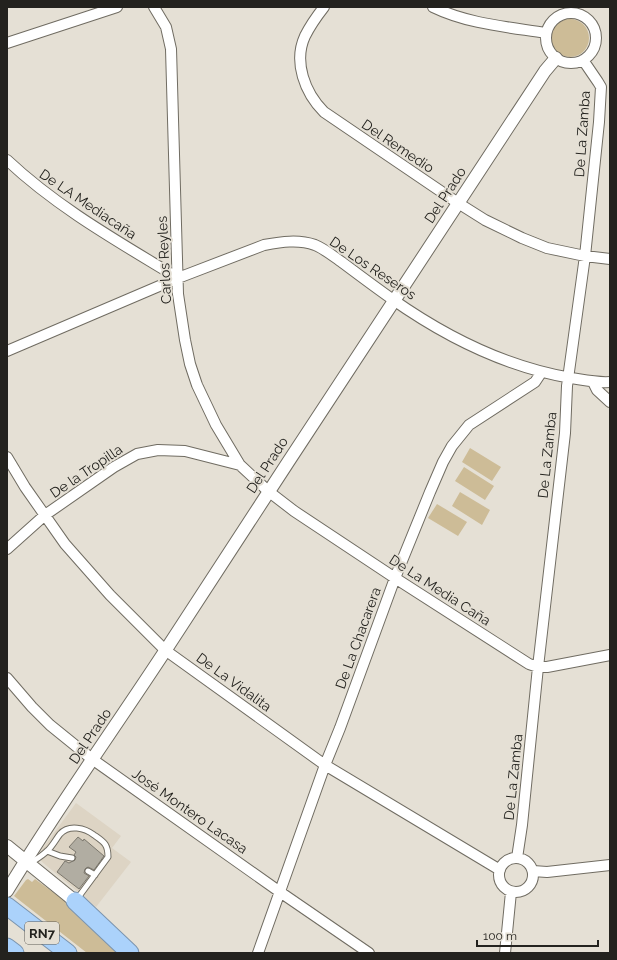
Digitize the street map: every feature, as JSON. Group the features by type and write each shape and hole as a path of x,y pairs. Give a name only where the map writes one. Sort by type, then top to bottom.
{"highway":[{"path":"75,901 130,953"},
{"name":"RN7","path":"12,910 68,953"},
{"name":"RN7","path":"7,947 15,953"}],"street":[{"path":"7,43 117,7"},
{"name":"Carlos Reyles","path":"154,7 166,27 171,49 178,294 190,364 197,385 216,425 240,465 268,491"},
{"name":"Del Remedio","path":"324,7 306,35 300,51 301,68 306,87 311,97 324,112 458,204 485,220 547,248 585,256 610,259"},
{"path":"433,7 485,24 546,33"},
{"path":"581,10 584,16 590,20 597,34 594,49 589,56 576,63 569,63 556,58 547,47 546,33 548,25 559,11 571,12 581,10"},
{"name":"Del Prado","path":"7,891 92,759 545,70 556,58"},
{"name":"De La Zamba","path":"517,858 522,825 564,433 568,378 585,256 599,122 601,87 583,60"},
{"name":"De LA Mediacaña","path":"7,160 36,186 67,209 178,278"},
{"name":"De Los Reseros","path":"7,351 178,278 264,245 278,242 301,242 322,248 394,300 451,336 476,348 541,373 593,382 610,382"},
{"name":"De La Chacarera","path":"258,953 325,765 395,578 430,492 452,446 469,425 535,382 541,373"},
{"path":"593,382 597,390 610,402"},
{"name":"De la Tropilla","path":"7,549 45,515 114,467 137,454 158,450 185,451 240,465"},
{"name":"De La Vidalita","path":"7,457 25,487 65,544 86,570 165,650 325,765 500,870"},
{"name":"De La Media Caña","path":"268,491 294,511 395,578 522,660 538,667"},
{"path":"538,667 547,667 610,655"},
{"name":"José Montero Lacasa","path":"7,678 32,707 92,759 369,953"},
{"path":"7,846 139,953"},
{"path":"517,858 526,860 532,867 533,880 528,888 520,892 511,892 503,887 499,874 504,862 508,859 517,858"},
{"path":"533,871 547,872 610,864"},
{"path":"505,953 511,892"}],"lane":[{"path":"27,862 48,851 62,832 70,828 88,830 104,842 108,850 108,857 75,901"},
{"path":"48,851 60,856 72,858"},
{"path":"88,870 95,875"}],"shaded area":[{"path":"570,19 583,25 589,38 583,51 570,57 557,51 551,38 557,25"},
{"path":"470,448 501,467 492,481 462,462"},
{"path":"464,467 494,486 485,500 455,481"},
{"path":"460,492 490,510 482,525 452,506"},
{"path":"437,504 467,522 458,536 428,518"},
{"path":"76,803 121,836 112,848 131,862 96,907 41,861 40,852"},
{"path":"28,879 32,882 35,879 69,904 124,953 87,953 14,896"}],"building":[{"path":"78,837 83,841 84,839 104,856 94,870 88,867 85,869 84,873 89,876 79,889 57,872 65,861 69,863 75,860 76,857 74,855 76,852 69,847"}]}
